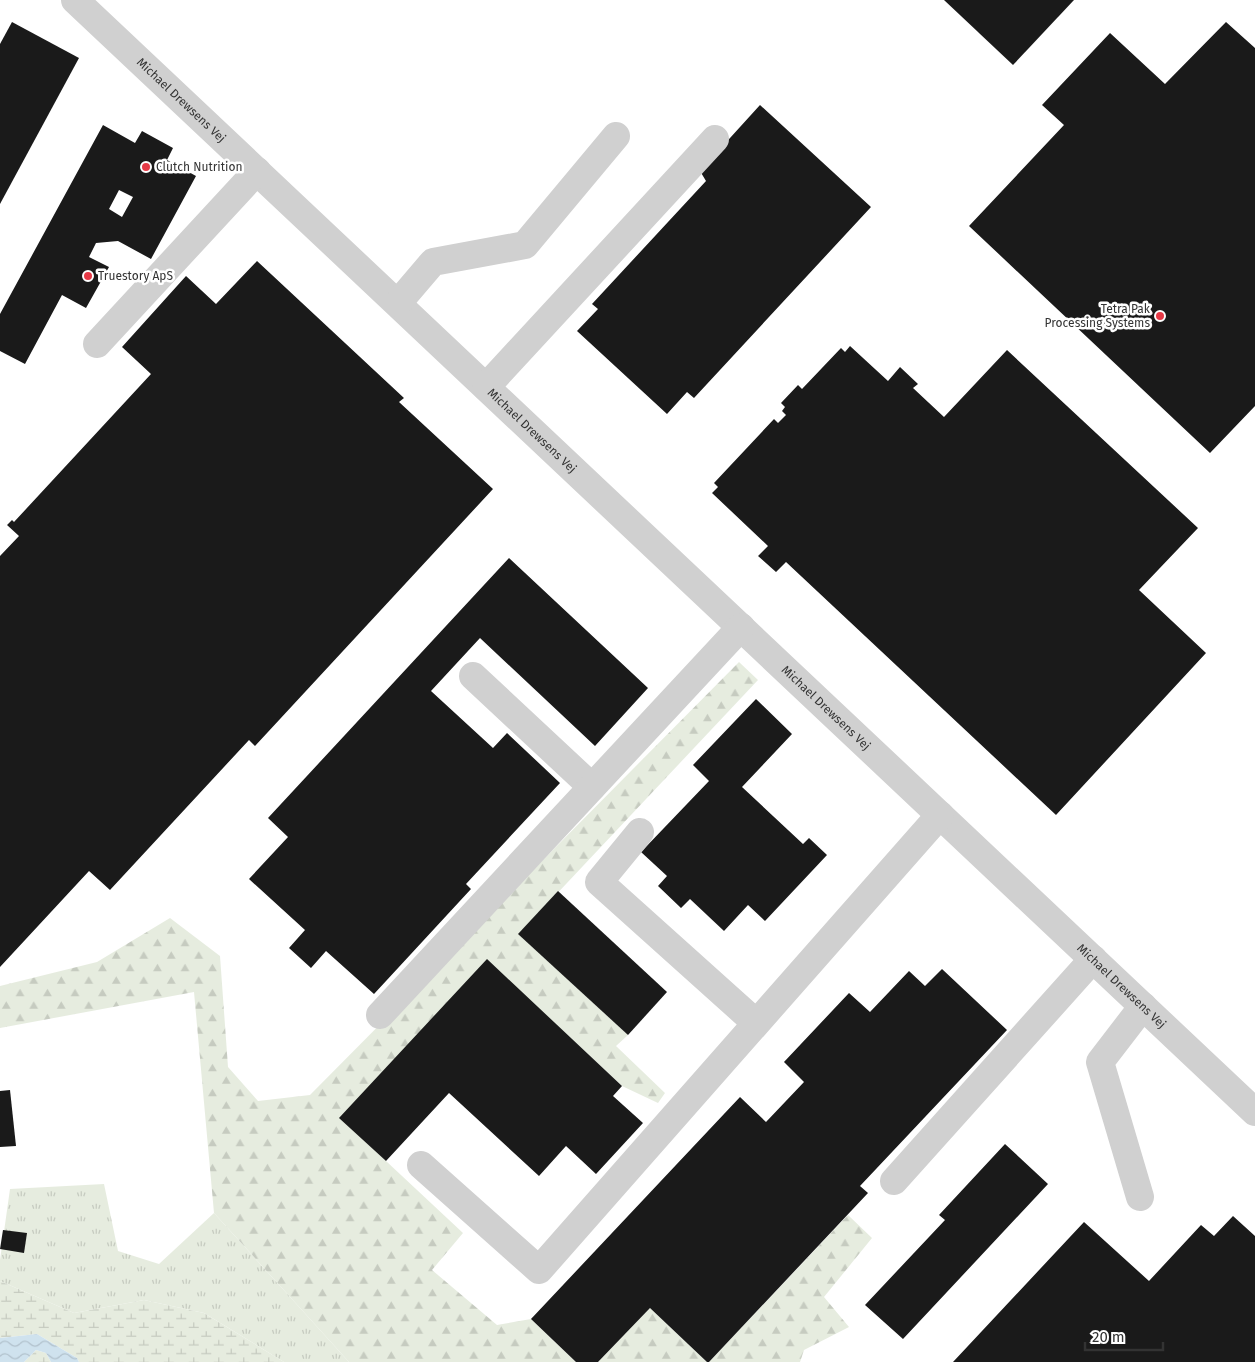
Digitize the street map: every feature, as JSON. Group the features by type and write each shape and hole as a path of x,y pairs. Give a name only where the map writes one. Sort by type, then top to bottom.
{"street":[{"name":"Michael Drewsens Vej","path":"75,0 1255,1112"},
{"path":"398,303 433,262 525,245 616,136"},
{"path":"486,387 715,138"},
{"path":"97,344 257,171"},
{"path":"380,1015 741,627"},
{"path":"473,676 592,787"},
{"path":"421,1165 539,1270 940,815"},
{"path":"640,832 599,882 756,1024"},
{"path":"894,1181 1093,960"},
{"path":"1140,1197 1100,1062 1143,1006"}],"green space":[{"path":"739,662 758,680 519,934 628,1035 616,1046 665,1093 658,1103 622,1086 487,960 340,1118 463,1233 432,1270 497,1325 531,1319 576,1362 349,1362 214,1213 194,992 0,1028 0,986 97,962 170,918 220,956 228,1067 258,1101 310,1095"},
{"path":"104,1184 118,1251 159,1264 214,1213 349,1362 284,1362 204,1313 144,1300 74,1313 0,1281 0,1260 10,1189"},
{"path":"848,1215 872,1238 824,1297 849,1327 804,1350 800,1362 709,1362"},
{"path":"0,1281 74,1313 144,1300 204,1313 284,1362 79,1362 77,1358 37,1334 0,1338"},
{"path":"650,1308 707,1362 598,1362"},
{"path":"36,1350 46,1353 51,1362 24,1362"}],"water":[{"path":"37,1334 77,1358 79,1362 51,1362 46,1353 36,1350 24,1362 0,1362 0,1338"}],"building":[{"path":"944,0 1074,0 1013,65"},
{"path":"12,22 79,58 0,204 0,44"},
{"name":"Tetra Pak Processing Systems","path":"1226,22 1255,48 1255,406 1210,453 969,226 1064,125 1042,105 1110,33 1165,84"},
{"path":"760,105 871,207 694,398 687,392 667,414 577,331 598,309 592,304 706,181 700,171"},
{"path":"103,125 135,143 142,131 173,148 167,160 196,176 151,259 118,241 96,243 89,257 109,267 86,308 62,295 25,364 0,351 0,314","holes":["119,190 133,197 122,217 109,209"]},
{"path":"257,261 404,398 399,402 493,489 255,746 249,740 110,890 89,871 0,967 0,556 19,536 7,525 12,520 14,522 151,374 122,347 186,276 216,304"},
{"path":"850,346 888,381 900,367 918,384 913,388 944,417 1007,350 1198,528 1139,590 1206,653 1056,815 786,562 776,572 758,556 768,546 712,493 718,487 714,483 774,419 778,423 786,415 782,411 785,407 781,403 798,385 802,389 841,348 845,352"},
{"path":"509,558 648,688 595,746 480,638 431,691 493,748 507,733 560,783 466,884 471,889 374,994 326,951 311,968 289,948 305,930 249,879 288,837 268,818"},
{"path":"756,699 792,734 742,787 803,844 809,838 827,855 765,921 748,905 724,931 690,899 681,908 658,886 667,876 641,852 709,781 693,765"},
{"path":"558,891 667,992 628,1035 518,934"},
{"path":"487,959 622,1086 613,1096 643,1123 596,1174 566,1146 539,1176 449,1093 386,1161 339,1118"},
{"path":"942,969 1007,1030 860,1186 868,1193 709,1362 650,1308 598,1362 576,1362 531,1319 740,1097 766,1122 804,1082 784,1062 849,993 870,1012 909,971 925,986"},
{"path":"10,1090 16,1146 0,1147 0,1091"},
{"path":"1005,1144 1048,1184 903,1339 865,1305 945,1220 939,1215"},
{"path":"1233,1216 1255,1236 1255,1362 953,1362 1084,1222 1149,1281 1201,1225 1214,1236"},
{"path":"3,1230 27,1233 24,1253 0,1249"}],"place":[{"name":"Clutch Nutrition","path":"146,167"},
{"name":"Truestory ApS","path":"88,276"},
{"name":"Tetra Pak Processing Systems","path":"1160,316"}]}
